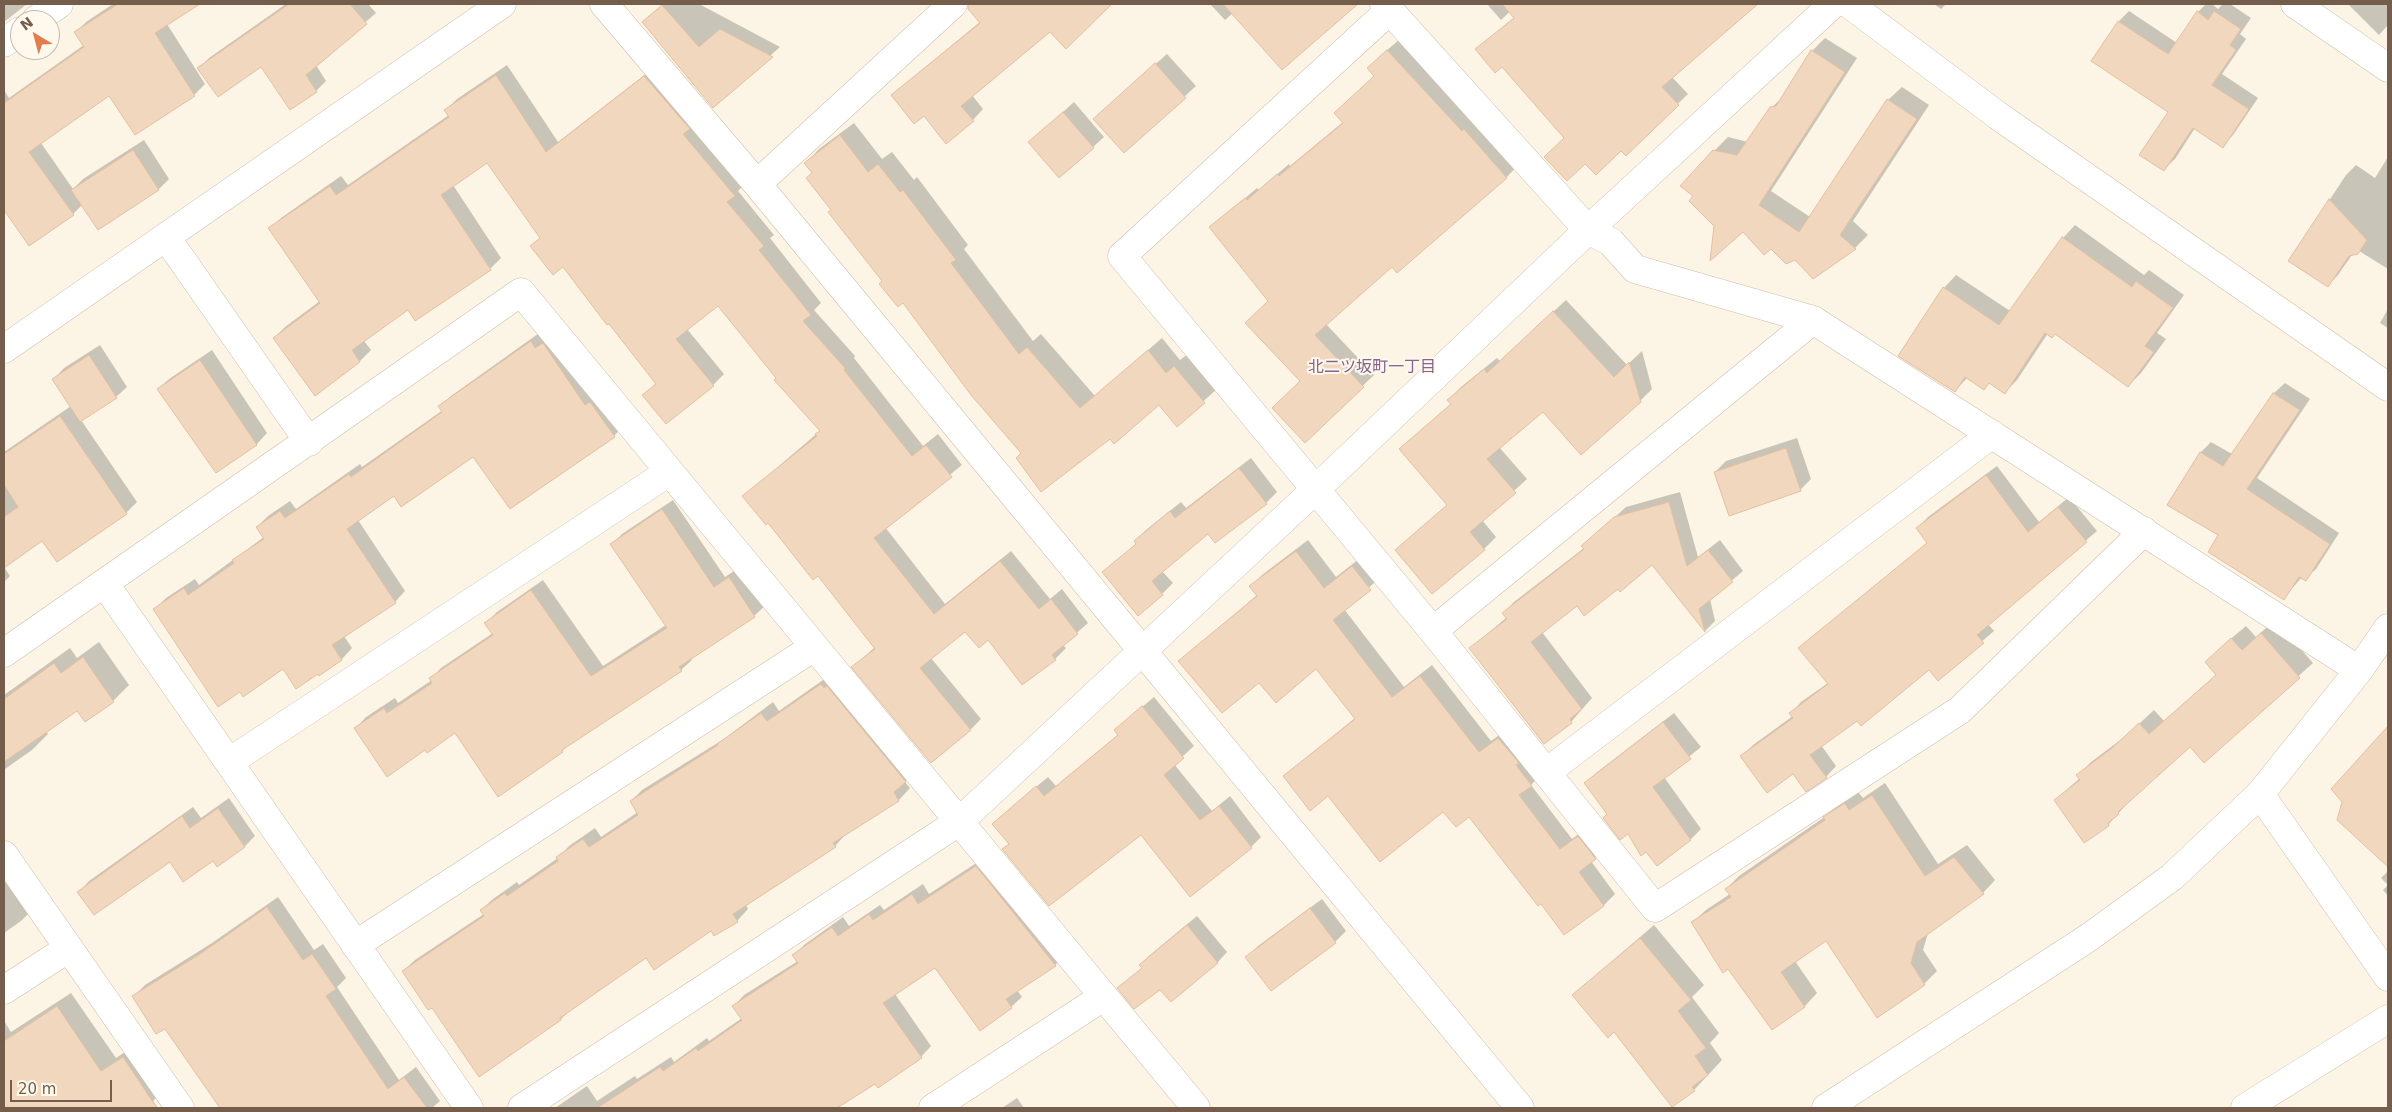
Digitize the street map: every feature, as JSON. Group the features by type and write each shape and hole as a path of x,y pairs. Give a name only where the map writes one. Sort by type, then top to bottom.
{"street":[{"path":"4,349 502,4"},
{"path":"604,4 757,184 1144,650 1520,1108"},
{"path":"757,184 953,4"},
{"path":"522,1108 960,821 1316,489 1588,230 1833,4"},
{"path":"1849,4 1997,115 2388,387"},
{"path":"2295,4 2388,68"},
{"path":"2144,531 1960,710 1655,908 1434,631 1122,256 1387,7 1588,230 1611,242 1635,270 1813,320 2144,531 2360,670"},
{"path":"166,237 309,442"},
{"path":"4,653 309,442 521,292 1196,1108"},
{"path":"1434,631 1813,320"},
{"path":"1548,772 1992,434"},
{"path":"229,762 669,472"},
{"path":"105,584 469,1108"},
{"path":"1826,1108 2088,938 2172,876 2260,794 2360,670 2388,628"},
{"path":"355,945 814,647"},
{"path":"2260,794 2388,977"},
{"path":"4,855 180,1108"},
{"path":"4,990 69,948"},
{"path":"933,1108 1103,997"},
{"path":"2245,1108 2388,1019"}],"building":[{"path":"118,4 200,4 155,33 195,96 135,135 109,96 29,152 74,215 29,246 4,210 4,103 84,47 74,32"},
{"path":"289,4 350,4 367,24 306,75 317,92 290,110 261,67 218,97 197,68"},
{"path":"968,4 1112,4 1066,49 1050,32 961,106 974,121 946,144 924,116 914,124 891,95 980,23 968,9"},
{"path":"1223,4 1358,4 1282,70"},
{"path":"1502,4 1758,4 1662,87 1679,105 1626,156 1621,151 1596,175 1585,164 1567,181 1544,157 1564,138 1502,67 1495,73 1475,49 1514,18"},
{"path":"662,5 699,47 720,29 773,57 713,108 642,22"},
{"path":"2197,11 2208,20 2214,11 2241,29 2230,45 2236,50 2212,85 2249,109 2223,148 2193,128 2164,171 2139,155 2168,112 2091,61 2118,21 2168,54"},
{"path":"1387,50 1462,131 1464,129 1507,178 1397,273 1392,267 1315,335 1364,387 1305,443 1272,408 1300,381 1245,323 1268,301 1209,227 1245,198 1247,200 1277,174 1279,176 1343,123 1334,113 1374,76 1367,68"},
{"path":"1811,50 1845,72 1759,205 1799,232 1887,99 1917,119 1840,235 1856,249 1813,279 1795,260 1786,264 1771,249 1764,255 1743,232 1710,261 1714,226 1689,201 1693,196 1680,186 1713,150 1737,155 1770,107 1776,106"},
{"path":"1155,63 1186,98 1124,153 1093,119"},
{"path":"496,75 546,152 644,76 690,129 683,134 735,196 727,202 764,246 759,250 811,315 803,321 845,368 844,370 912,456 926,445 952,477 874,538 934,614 1000,561 1039,609 1051,599 1078,634 1052,655 1056,660 1022,685 988,640 979,648 965,632 920,668 971,730 931,763 851,667 875,649 818,576 813,580 768,523 766,525 742,496 817,436 815,434 820,431 774,380 776,378 718,306 676,339 714,386 666,424 642,395 656,384 609,324 607,325 563,267 553,275 530,246 540,238 487,163 441,195 491,270 415,321 408,310 352,350 360,362 315,396 273,338 320,303 268,228 330,186 336,195 449,117 444,110"},
{"path":"1063,112 1094,148 1059,178 1028,142"},
{"path":"840,135 868,172 878,164 900,192 903,190 956,260 951,263 1019,354 1027,347 1080,408 1148,350 1166,373 1174,366 1205,403 1177,427 1159,405 1114,444 1110,439 1041,492 1016,458 1021,453 971,395 903,303 898,307 879,284 882,281 828,212 831,210 806,178 812,173 804,163"},
{"path":"133,150 159,190 98,230 71,190"},
{"path":"2329,199 2367,240 2358,254 2349,256 2328,287 2288,261"},
{"path":"2062,237 2132,287 2136,281 2173,308 2145,346 2154,352 2128,387 2055,334 2052,338 2045,333 2005,394 1989,383 1984,390 1965,377 1955,392 1898,356 1943,287 1999,325"},
{"path":"1553,311 1614,377 1629,362 1641,402 1581,455 1543,412 1487,459 1516,493 1470,532 1485,550 1432,594 1395,550 1447,505 1399,449 1451,404 1447,400 1484,369 1487,373"},
{"path":"531,341 535,348 543,343 585,405 590,402 615,437 510,509 473,457 401,507 394,496 347,529 396,603 332,645 342,660 319,676 318,674 296,689 283,669 243,697 240,692 218,707 153,609 184,588 188,595 234,563 232,560 264,539 256,527 280,511 285,518 349,474 351,477 442,412 438,406"},
{"path":"89,355 117,398 80,422 52,379"},
{"path":"200,360 257,445 216,473 157,389"},
{"path":"2273,393 2300,410 2247,489 2330,544 2306,581 2299,577 2284,600 2208,552 2218,535 2167,505 2200,452 2223,466"},
{"path":"60,416 127,514 57,562 42,541 4,568 4,517 18,507 4,485 4,454"},
{"path":"1786,448 1801,491 1729,516 1714,472"},
{"path":"1239,468 1267,504 1215,543 1208,534 1152,581 1163,595 1138,616 1102,572 1136,544 1134,541 1170,511 1175,518"},
{"path":"1986,475 2028,532 2058,507 2087,542 1977,635 1984,643 1938,681 1929,670 1861,726 1857,721 1810,755 1827,778 1806,792 1793,774 1767,793 1740,756 1793,718 1789,713 1828,684 1798,648 1927,543 1916,528"},
{"path":"1669,502 1687,566 1708,550 1733,582 1699,609 1705,632 1652,565 1620,592 1618,589 1584,616 1577,606 1531,642 1582,709 1570,719 1572,723 1544,744 1469,648 1507,619 1502,613 1584,549 1581,546 1614,517"},
{"path":"662,509 714,587 729,577 755,617 679,667 682,671 562,750 563,752 498,797 455,733 427,753 425,750 387,777 354,728 384,708 387,713 432,683 429,678 493,635 484,623 531,590 591,676 667,628 610,544"},
{"path":"1296,551 1324,588 1352,566 1371,590 1333,620 1392,697 1420,676 1479,752 1498,738 1519,763 1516,765 1532,786 1519,795 1560,849 1578,836 1596,859 1579,872 1604,906 1564,935 1541,904 1538,906 1469,817 1456,827 1443,812 1380,862 1328,796 1310,811 1283,776 1355,719 1316,669 1276,703 1259,683 1222,713 1178,661 1257,596 1249,586"},
{"path":"2261,633 2300,678 2204,763 2190,747 2119,811 2118,815 2108,823 2109,826 2084,843 2054,800 2080,780 2076,775 2112,748 2139,723 2149,734 2216,675 2205,662 2231,638 2242,650"},
{"path":"83,657 114,702 85,722 77,711 4,762 4,699 54,663 61,673"},
{"path":"821,684 824,688 827,686 906,782 894,792 899,801 833,843 836,847 733,914 738,922 714,936 711,931 654,970 646,958 479,1077 432,1008 428,1010 402,971 484,916 480,910 505,893 507,896 558,861 556,857 583,839 589,847 638,815 630,801 718,745 761,713 767,721"},
{"path":"1142,706 1184,758 1164,775 1200,820 1219,806 1252,848 1190,897 1141,835 1049,906 1002,849 1009,844 992,824 1036,786 1044,796 1118,735 1114,730"},
{"path":"1663,722 1691,759 1653,787 1691,840 1657,866 1646,852 1641,856 1628,834 1620,840 1603,818 1607,814 1584,783"},
{"path":"2388,726 2388,867 2337,820 2342,802 2331,789"},
{"path":"1872,795 1925,876 1954,857 1984,894 1917,942 1911,963 1925,985 1877,1018 1826,941 1781,972 1805,1007 1772,1030 1728,969 1723,973 1691,922 1731,897 1725,889 1825,820 1823,817 1845,803 1849,810"},
{"path":"218,808 245,847 217,867 213,861 183,882 170,862 94,915 77,892 182,816 190,828"},
{"path":"976,866 1056,966 1006,999 1012,1008 980,1031 935,968 883,1003 922,1058 878,1088 875,1084 837,1108 597,1108 660,1067 663,1071 696,1048 698,1051 742,1020 732,1006 798,963 792,955 832,927 838,936 869,914 873,920 912,894 918,904"},
{"path":"267,907 303,960 312,954 336,989 326,996 388,1089 404,1077 427,1108 220,1108 165,1029 156,1034 132,996 200,954"},
{"path":"1310,908 1336,943 1271,991 1245,957"},
{"path":"1187,925 1218,963 1171,1002 1160,990 1134,1009 1117,988 1142,968 1139,965"},
{"path":"1640,938 1691,1000 1678,1011 1706,1048 1695,1056 1708,1075 1692,1087 1695,1091 1672,1107 1614,1032 1608,1038 1572,995"},
{"path":"57,1006 101,1071 123,1057 157,1108 4,1108 4,1041"}],"district":[{"name":"北二ツ坂町一丁目","path":"1372,368"}]}
